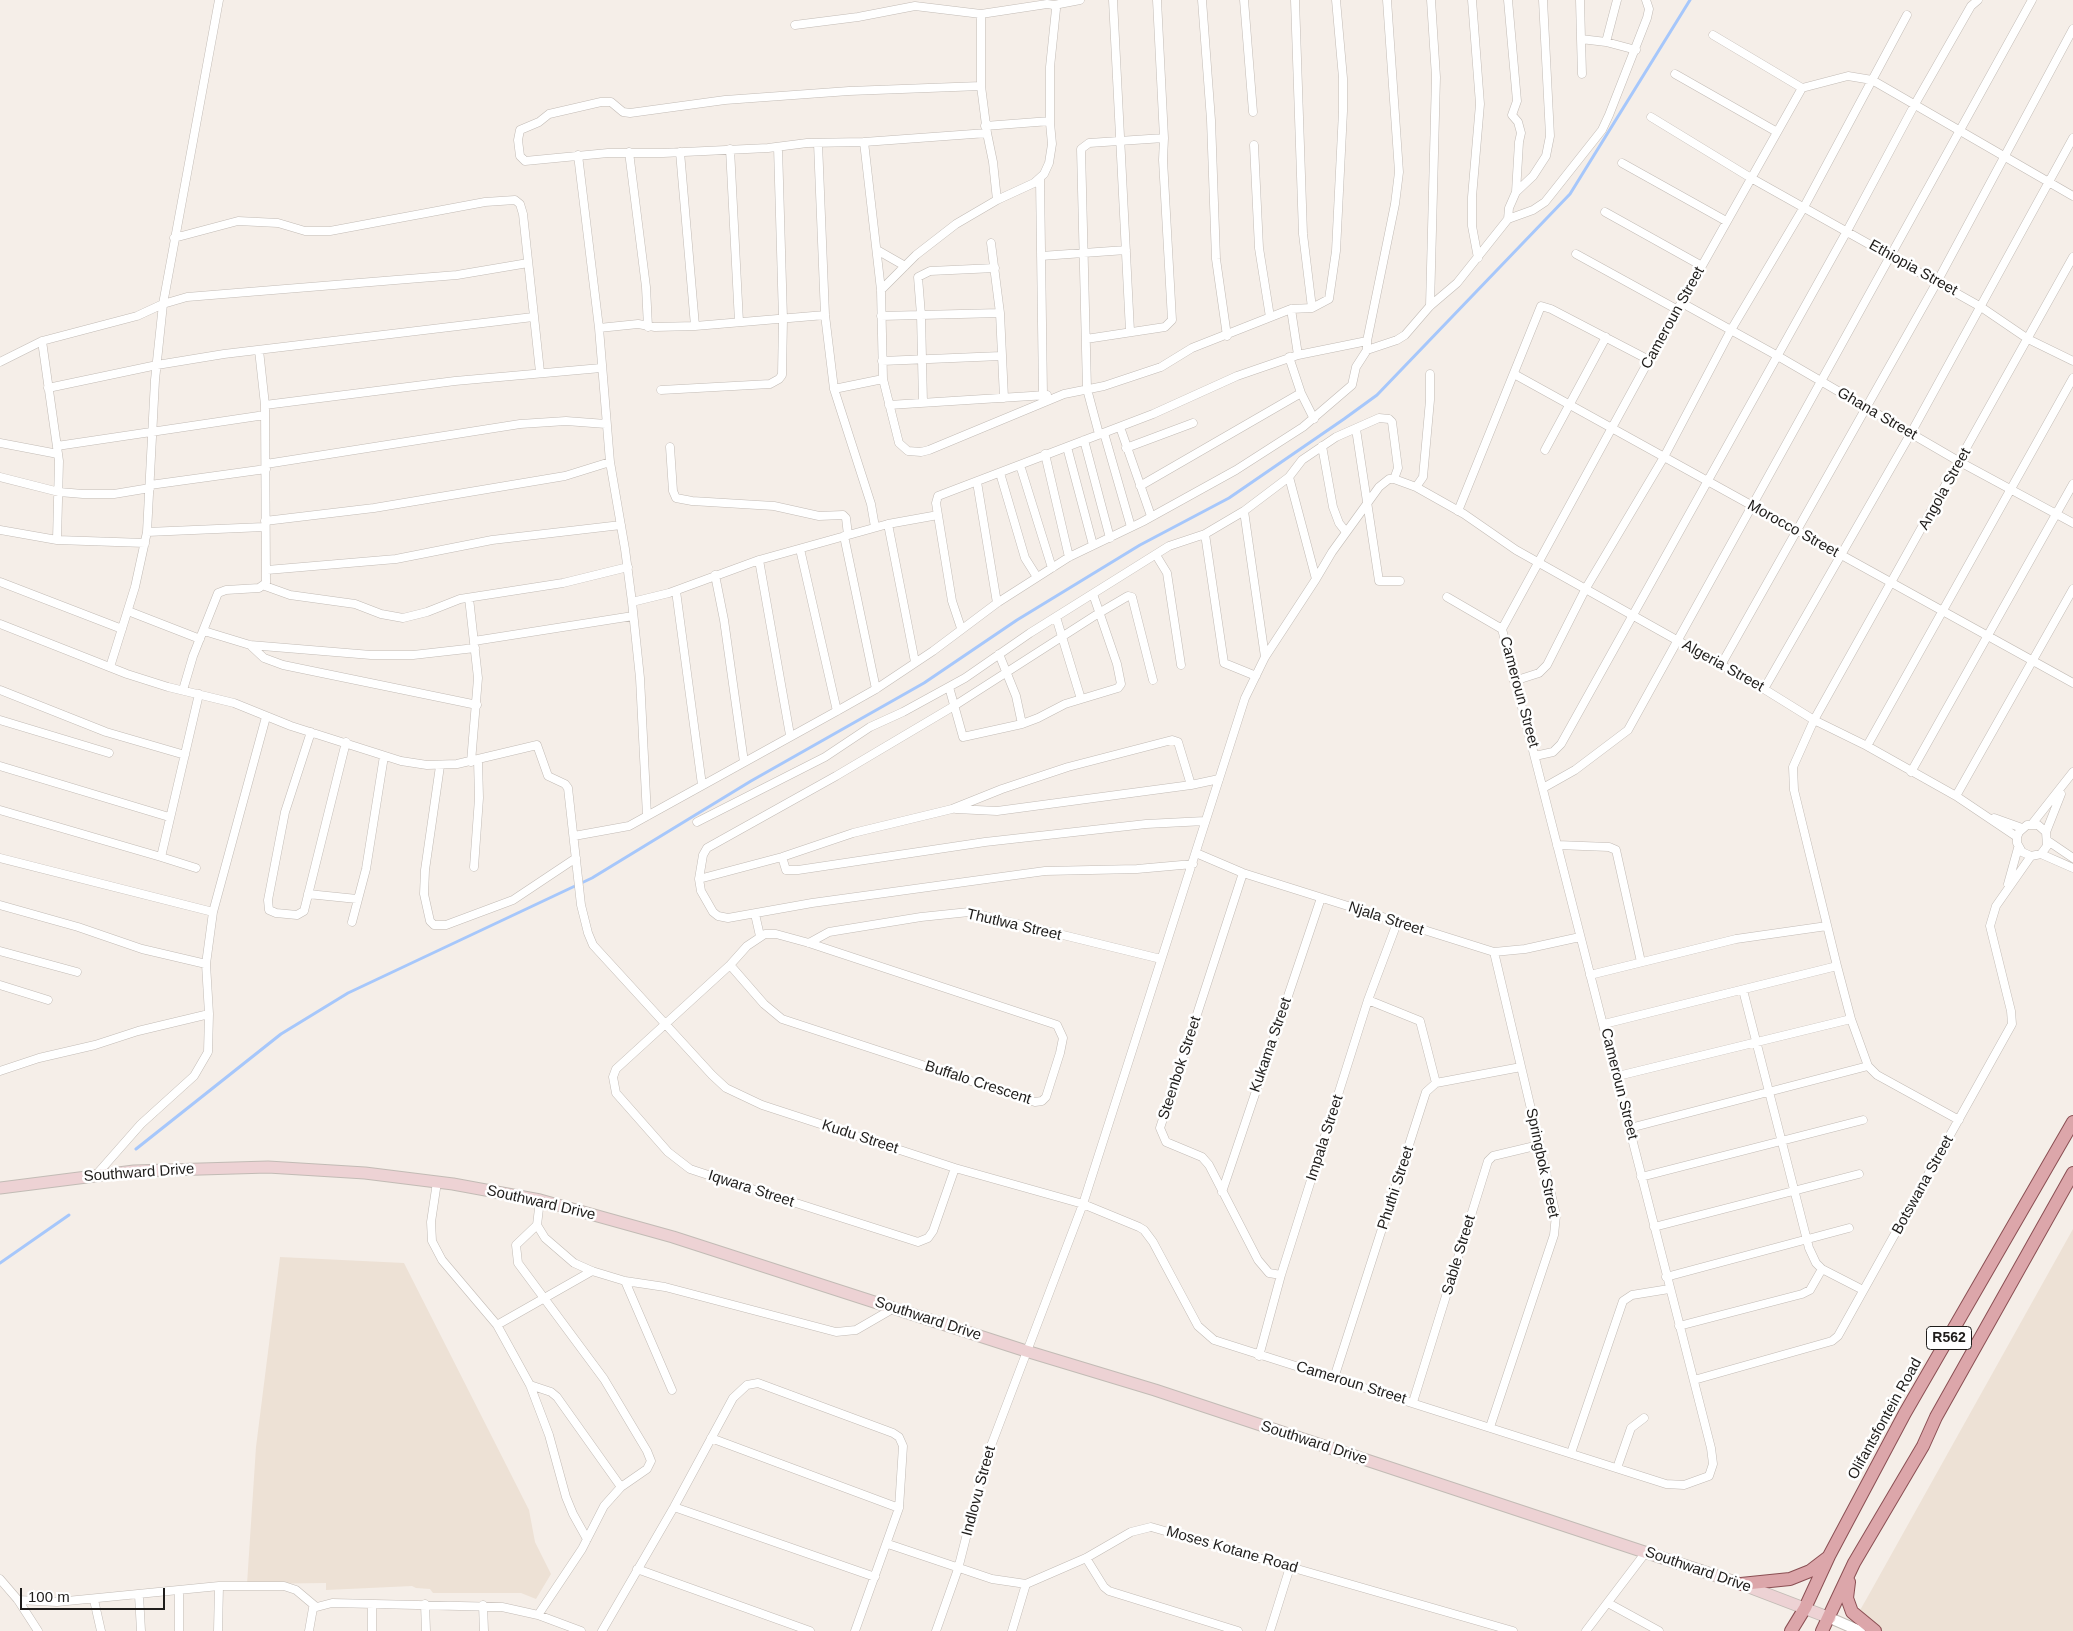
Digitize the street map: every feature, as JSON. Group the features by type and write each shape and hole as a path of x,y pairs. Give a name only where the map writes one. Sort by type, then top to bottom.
{"main road":[{"name":"Olifantsfontein Road","path":"1791,1631 1805,1608 1829,1556 1905,1413 2073,1122"},
{"name":"Southward Drive","path":"0,1188 97,1174 268,1167 365,1173 437,1182 540,1200 673,1237 1026,1351 1155,1390 1741,1584 1830,1618"},
{"name":"R562","path":"1822,1631 1830,1618 1854,1563 1905,1478 1945,1400 2073,1173"},
{"path":"1741,1584 1790,1579 1810,1571 1829,1556"},
{"path":"1854,1563 1848,1592 1849,1606 1858,1619 1875,1631"}],"street":[{"path":"110,667 128,611 147,532 157,365 164,304 181,197 219,0"},
{"path":"795,25 858,17 915,6 981,14 1080,0"},
{"path":"1113,0 1130,331"},
{"path":"1086,338 1165,327 1172,320 1157,0"},
{"path":"1202,0 1211,120 1216,259 1227,336"},
{"path":"1244,0 1252,112"},
{"path":"1295,0 1303,234 1312,308"},
{"path":"889,405 1064,394 1110,385 1161,367 1192,348 1227,336 1270,317 1292,309 1312,308 1330,298 1336,251 1343,146 1343,78 1336,0"},
{"path":"574,836 621,828 648,816 702,784 876,689 1037,577 1092,545 1131,528 1236,470 1314,419 1352,384 1356,368 1367,350 1367,341 1395,204 1399,172 1387,0"},
{"path":"1430,306 1436,86 1431,0"},
{"path":"1472,0 1480,104 1472,197 1472,226 1478,258"},
{"path":"1367,350 1398,340 1430,306 1457,283 1508,219 1509,208 1516,192 1521,133 1518,122 1512,115 1516,101 1508,0"},
{"path":"1516,192 1534,176 1546,156 1550,136 1543,0"},
{"path":"1580,0 1582,74"},
{"path":"1606,42 1617,0"},
{"path":"1508,219 1533,210 1545,202 1602,130 1636,50 1649,9 1646,0"},
{"path":"1535,756 1553,752 1559,747 1776,355 1847,231 1915,104 1971,6 1978,0"},
{"path":"1543,788 1574,770 1626,732 1822,382 1958,131 2032,0"},
{"path":"881,290 905,266 956,224 997,200 1040,179 1046,170 1051,155 1050,67 1056,20 1054,5"},
{"path":"981,14 982,86 986,129 993,162 997,200"},
{"path":"1514,680 1535,675 1544,669 1586,588 1664,457 1731,330 1804,207 1906,15"},
{"path":"1722,665 1865,406 1937,282 2073,29"},
{"path":"1713,35 1802,88 1835,78 1859,76 1872,80 2073,196"},
{"path":"1581,39 1606,42 1636,50"},
{"path":"1675,74 1777,132"},
{"path":"982,86 849,91 734,99 630,113 623,112 611,102 602,102 556,112 519,132 518,145 523,160 629,152 680,152 864,142 1050,121"},
{"name":"Cameroun Street","path":"1083,1204 1144,1230 1204,1334 1214,1340 1259,1356 1413,1402 1676,1486 1694,1483 1709,1476 1713,1464 1694,1380 1669,1289 1618,1076 1580,937 1502,629 1726,221 1802,88"},
{"name":"Ethiopia Street","path":"1651,117 1751,178 1981,307 2028,339 2073,360"},
{"path":"1131,528 1088,389 1081,148 1089,143 1164,138"},
{"path":"1764,689 1911,433 2073,138"},
{"path":"864,142 881,290 883,379 901,445 908,451 921,452 951,442 1064,394"},
{"path":"818,143 825,315 834,389 872,504 875,527"},
{"path":"1254,145 1259,248 1270,317"},
{"path":"661,390 775,382 779,379 782,370 783,319 778,147"},
{"path":"730,149 739,322"},
{"path":"629,152 645,278 648,327"},
{"path":"680,152 695,326"},
{"path":"578,155 599,328 610,462 632,602 646,769 648,816"},
{"path":"1622,163 1726,221"},
{"path":"1040,179 1043,395"},
{"path":"174,238 238,221 278,223 315,232 352,228 510,199 518,201 522,207 540,372"},
{"path":"1606,212 1702,266"},
{"path":"991,243 1000,313 1004,398"},
{"path":"877,250 905,266"},
{"path":"1041,256 1126,250"},
{"name":"Ghana Street","path":"1576,254 1731,330 1960,462 2073,523"},
{"name":"Angola Street","path":"1868,1066 1851,1019 1837,966 1792,776 1798,752 1814,720 2073,257"},
{"path":"0,362 42,341 137,316 186,297 457,275 528,263"},
{"path":"923,403 921,315 918,279 922,273 995,268"},
{"path":"1461,513 1541,306 1649,360"},
{"path":"1292,309 1293,356 1301,392 1314,419"},
{"path":"881,316 1000,313"},
{"path":"599,328 638,324 648,327 695,326 825,315"},
{"path":"48,388 157,365 259,350 533,318"},
{"path":"1545,450 1606,337"},
{"path":"42,341 57,450 59,492 57,540"},
{"path":"962,628 953,608 936,503 938,496 1120,427 1237,376 1293,356 1367,341"},
{"path":"259,350 265,406 266,467 264,524 267,570 264,586"},
{"path":"882,361 1001,356"},
{"path":"265,406 540,372 601,368"},
{"path":"1416,487 1423,477 1430,400 1430,374"},
{"name":"Morocco Street","path":"1514,374 1706,482 2073,683"},
{"path":"1867,746 2073,378"},
{"path":"834,389 883,379"},
{"path":"1140,486 1301,392"},
{"path":"0,443 57,450 265,415"},
{"path":"697,822 826,757 870,726 903,712 949,687 1169,546 1205,534 1224,521 1244,511 1289,477 1302,460 1336,437 1379,418 1391,420 1398,468 1394,479"},
{"path":"0,477 59,492 100,495 520,424 566,421 606,424"},
{"path":"1126,448 1193,423"},
{"path":"1120,427 1151,516"},
{"path":"1356,429 1379,581 1400,581"},
{"path":"1084,440 1110,538"},
{"path":"1322,446 1334,507 1339,523 1346,532"},
{"path":"670,447 673,491 676,498 692,501 774,506 819,516 843,515 846,518 846,536 876,689"},
{"path":"1068,447 1092,545"},
{"path":"1046,454 1070,557"},
{"path":"147,532 264,524 374,508 565,476 610,462"},
{"path":"1020,465 1052,568"},
{"path":"1000,473 1025,558 1037,577"},
{"path":"1289,477 1316,579"},
{"name":"Algeria Street","path":"1394,479 1416,487 1538,562 1764,689 1814,720 1867,746 1956,796 2017,837"},
{"name":"Indlovu Street","path":"936,1631 958,1568 986,1459 1083,1204 1161,958 1193,864 1204,821 1245,698 1265,657 1346,532 1384,482 1394,479"},
{"path":"976,482 997,603"},
{"path":"1911,772 2073,484"},
{"path":"1244,511 1265,657"},
{"path":"632,602 676,591 759,560 875,527 938,515"},
{"path":"888,524 915,662"},
{"path":"267,570 396,559 500,539 621,525"},
{"path":"0,530 57,540 145,542"},
{"path":"1205,534 1224,663 1256,676"},
{"path":"800,549 837,711"},
{"path":"1156,555 1167,573 1181,665"},
{"path":"759,560 790,735"},
{"path":"183,690 215,599 221,591 257,589 264,586 290,595 356,604 393,618 412,616 469,598 563,583 628,567"},
{"path":"715,575 724,620 744,762"},
{"path":"0,582 122,629"},
{"path":"1956,796 2073,589"},
{"path":"676,591 702,784"},
{"path":"949,687 963,737 1022,724 1046,714 1059,706 1111,692 1118,688 1121,684 1117,664 1092,594"},
{"path":"1153,680 1132,597 1128,596 954,706 836,776 708,848 703,855 699,879 701,891 710,908 718,916 728,918 812,903 1045,871 1137,869 1193,864"},
{"path":"1447,597 1502,629"},
{"path":"469,598 478,678 475,761 479,798 474,867"},
{"path":"128,611 202,635 250,645 371,655 413,655 633,616"},
{"path":"1056,617 1081,699"},
{"path":"0,624 156,683 234,702 266,717 384,756 413,763 440,766 475,761"},
{"path":"250,645 264,658 283,665 477,705"},
{"path":"999,654 1007,673 1022,724"},
{"path":"0,690 106,732 185,755"},
{"path":"161,857 199,694"},
{"path":"97,1174 141,1124 194,1076 208,1052 209,1014 206,964 213,912 266,717"},
{"path":"0,720 109,753"},
{"path":"311,732 285,812 268,907 276,913 300,914 304,911 346,742"},
{"path":"699,879 782,858 853,833 952,809 1038,776 1174,740 1178,742 1191,785"},
{"name":"Kudu Street","path":"475,761 537,745 548,776 565,784 568,788 581,905 588,933 594,945 712,1075 742,1097 955,1168 1083,1204"},
{"path":"352,922 366,869 384,756"},
{"path":"0,766 170,816"},
{"path":"440,766 424,886 430,921 434,925 446,925 513,900 576,858"},
{"path":"2073,772 2065,785 2032,824 2022,828 2017,837 2018,848 2031,856 2041,854 2073,868"},
{"path":"952,809 997,811 1219,780"},
{"path":"2041,854 2048,842 2046,832 2065,785"},
{"path":"0,810 196,868"},
{"name":"Algeria Street","path":"1985,814 2022,828"},
{"path":"782,858 786,870 798,870 985,842 1146,824 1204,821"},
{"path":"2032,824 2046,832"},
{"path":"2048,842 2073,858"},
{"path":"1557,845 1609,847 1616,850 1641,962"},
{"name":"Botswana Street","path":"2006,890 2018,848"},
{"name":"Njala Street","path":"1196,853 1243,873 1396,923 1494,952 1524,949 1580,937"},
{"name":"Botswana Street","path":"1694,1380 1834,1340 1960,1120 2012,1022 1990,926 1993,912 2006,890 2031,856"},
{"path":"0,858 213,912"},
{"name":"Steenbok Street","path":"1243,873 1160,1128 1166,1142 1202,1157 1209,1165 1258,1260 1269,1272 1281,1275"},
{"path":"308,894 357,899"},
{"name":"Kukama Street","path":"1222,1192 1321,898"},
{"path":"0,906 78,927 142,949 206,964"},
{"name":"Thutlwa Street","path":"809,943 824,935 841,930 969,912 1161,958"},
{"path":"664,1024 760,936 755,914"},
{"name":"Impala Street","path":"1259,1356 1281,1275 1368,1000 1396,923"},
{"path":"1590,975 1736,938 1827,926"},
{"name":"Buffalo Crescent","path":"730,965 764,1004 782,1019 1035,1102 1044,1100 1060,1053 1063,1038 1057,1025 809,943 776,934 760,936"},
{"path":"0,951 77,972"},
{"name":"Springbok Street","path":"1490,1427 1554,1235 1556,1214 1494,952"},
{"path":"1604,1024 1837,966"},
{"path":"0,985 48,1000"},
{"path":"1743,990 1812,1256 1822,1269 1863,1290"},
{"path":"1368,1000 1420,1021 1436,1083 1521,1067"},
{"path":"0,1072 39,1058 95,1046 138,1031 209,1014"},
{"path":"1618,1076 1851,1019"},
{"name":"Iqwara Street","path":"664,1024 621,1063 612,1077 613,1085 622,1102 668,1152 690,1168 918,1242 928,1238 933,1231 955,1168"},
{"path":"1630,1128 1868,1066 1877,1075 1960,1120"},
{"name":"Phuthi Street","path":"1334,1378 1426,1092 1436,1083"},
{"path":"1642,1177 1863,1120"},
{"name":"Sable Street","path":"1413,1402 1488,1161 1492,1156 1539,1145"},
{"path":"1654,1227 1859,1174"},
{"path":"437,1182 431,1222 432,1241 442,1260 497,1325 530,1385 549,1435 566,1498 572,1514 587,1539"},
{"path":"540,1200 537,1225 554,1248 574,1263 592,1271 625,1280 664,1287 836,1332 856,1330 894,1308"},
{"path":"537,1225 520,1239 515,1250 521,1268 604,1379 650,1456 650,1465 621,1488 597,1517 587,1539 538,1616"},
{"path":"1666,1277 1849,1228"},
{"path":"1679,1326 1802,1294 1810,1290 1822,1269"},
{"path":"497,1325 592,1271"},
{"path":"625,1280 672,1390"},
{"path":"1571,1453 1622,1301 1632,1295 1669,1289"},
{"path":"602,1631 674,1507 733,1398 747,1385 758,1383 893,1432 903,1446 899,1508 888,1544 855,1631"},
{"path":"530,1385 550,1392 557,1398 621,1488"},
{"path":"1617,1468 1631,1428 1644,1418"},
{"path":"710,1438 899,1508"},
{"path":"674,1507 875,1577"},
{"name":"Moses Kotane Road","path":"888,1544 999,1581 1026,1584 1086,1558 1132,1532 1151,1527 1290,1567 1481,1627 1513,1631"},
{"path":"1586,1631 1646,1552"},
{"path":"1086,1558 1109,1592 1238,1631"},
{"path":"1270,1631 1290,1567"},
{"path":"637,1569 810,1631"},
{"path":"0,1579 18,1600 38,1631"},
{"path":"1012,1631 1026,1584"},
{"path":"18,1600 56,1602 94,1600 219,1586 291,1587 316,1606"},
{"path":"218,1631 219,1586"},
{"path":"179,1590 179,1631"},
{"path":"139,1595 141,1631"},
{"path":"94,1600 101,1631"},
{"path":"308,1631 311,1613 316,1606 332,1603 483,1605 502,1607 538,1616 580,1631"},
{"path":"1608,1603 1659,1631"},
{"path":"372,1604 372,1631"},
{"path":"425,1604 426,1631"},
{"path":"483,1605 484,1631"},
{"path":"1830,1618 1860,1631"}],"shaded area":[{"path":"2073,1229 2073,1631 1848,1631 1867,1598"},
{"path":"280,1257 404,1263 529,1510 535,1542 551,1574 536,1599 521,1593 433,1593 430,1589 412,1586 326,1590 326,1583 247,1584 256,1447"}],"waterway":[{"path":"136,1149 281,1034 348,993 592,878 751,781 924,683 1017,620 1140,545 1229,498 1377,395 1570,194 1690,0"},
{"path":"0,1263 69,1215"}]}
